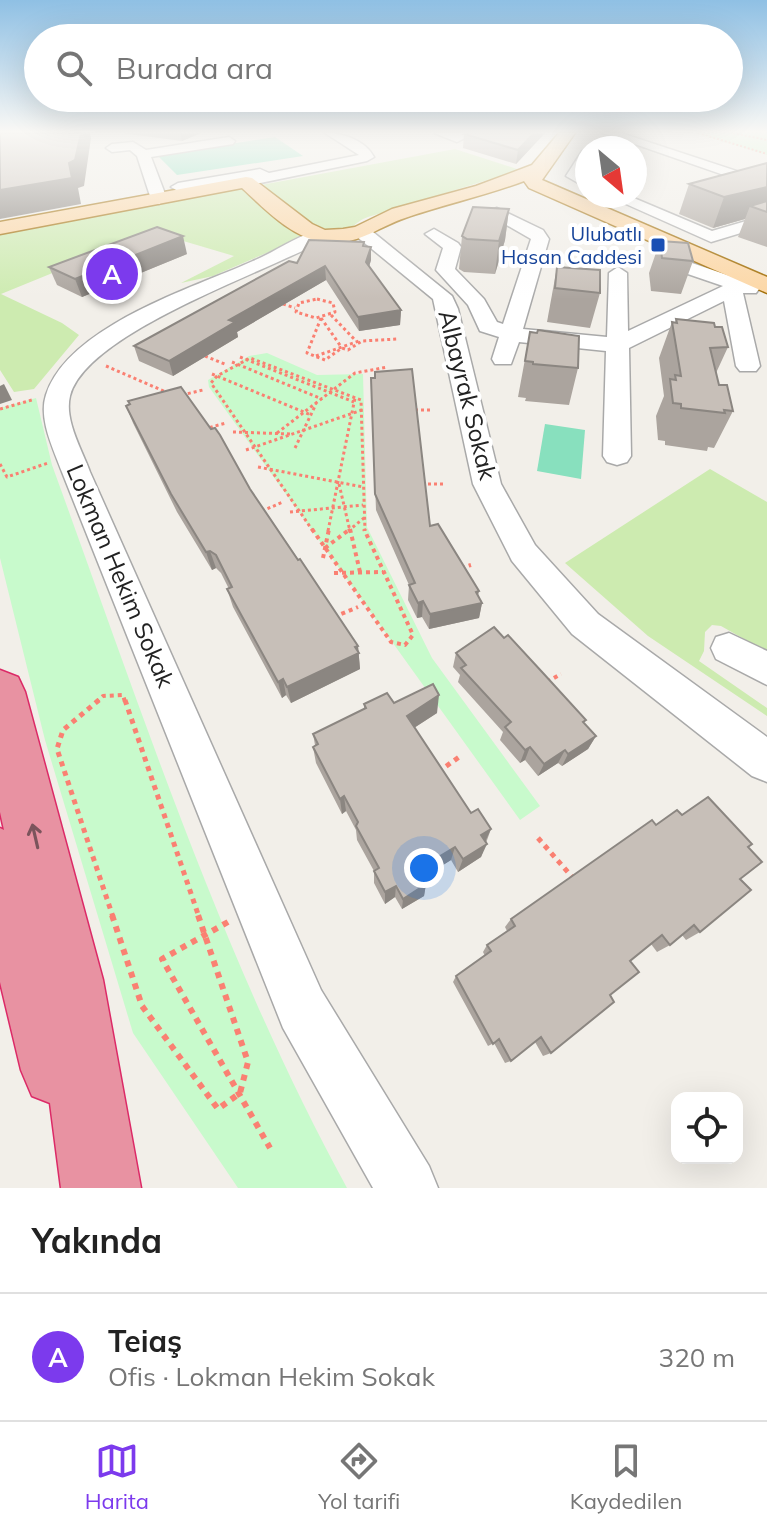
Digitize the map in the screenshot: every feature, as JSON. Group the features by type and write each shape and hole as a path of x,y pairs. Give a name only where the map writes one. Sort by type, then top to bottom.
{"highway":[{"path":"0,692 69,980 101,1188"},
{"path":"0,858 91,1188"}],"main road":[{"path":"0,228 213,188"},
{"path":"254,188 307,230 308,241 362,232 366,226 384,219 493,188"},
{"path":"483,190 493,188"},
{"path":"567,188 756,281"}],"street":[{"path":"155,188 159,199"},
{"path":"644,208 711,237 767,220"},
{"path":"497,213 537,234 540,239 503,359"},
{"name":"Albayrak Sokak","path":"362,232 388,252 445,286 487,484 523,553 585,624 767,762"},
{"path":"434,234 451,243 445,286 477,303 488,326 510,334 617,345 756,281"},
{"path":"58,393 70,372 139,307 308,241 388,252"},
{"path":"689,268 756,281 767,297"},
{"path":"617,456 618,273"},
{"path":"748,366 756,281"},
{"name":"Lokman Hekim Sokak","path":"58,393 59,421 71,456 302,1009 407,1188"},
{"path":"729,648 767,669"}],"path":[{"path":"283,304 295,308 299,315 321,318 338,309 333,303 317,299 304,301 295,308"},
{"path":"331,315 356,341"},
{"path":"321,318 342,347 348,350 362,341"},
{"path":"321,318 307,353 316,356 356,341 397,339"},
{"path":"205,356 322,399"},
{"path":"240,357 259,359 332,391 361,400 364,528 413,635 405,645 391,642 214,389 211,383 214,375 246,359"},
{"path":"106,366 177,396 203,390"},
{"path":"277,433 355,373 388,367"},
{"path":"214,375 311,415"},
{"path":"0,409 58,393"},
{"path":"323,558 355,400"},
{"path":"295,448 317,402"},
{"path":"246,450 362,410"},
{"path":"415,410 432,410"},
{"path":"202,430 226,423"},
{"path":"349,431 362,436"},
{"path":"233,432 293,434"},
{"path":"0,464 7,477 71,456"},
{"path":"258,467 363,487"},
{"path":"338,482 360,572"},
{"path":"422,484 444,484"},
{"path":"256,513 283,502"},
{"path":"290,512 363,505"},
{"path":"325,548 364,518"},
{"path":"455,570 471,565"},
{"path":"334,573 384,572"},
{"path":"328,620 358,607"},
{"path":"538,687 561,674"},
{"path":"123,695 205,935 248,1062 240,1093 218,1109 142,1006 57,749 63,730 103,696 123,695"},
{"path":"429,777 462,755"},
{"path":"538,838 574,879"},
{"path":"258,905 162,959 270,1148"}],"green space":[{"path":"265,188 460,188 368,217 352,227 339,230 315,225"},
{"path":"244,189 306,236 213,276 181,283 234,256 153,232 1,294 62,323 79,335 34,389 14,392 0,370 0,232"},
{"path":"267,353 317,375 363,374 367,527 432,658 540,806 520,820 209,387 208,380 249,356"},
{"path":"36,398 52,465 186,832 261,1013 347,1188 238,1188 133,1033 45,740 0,558 0,408"},
{"path":"545,424 585,430 581,479 537,471"},
{"path":"710,469 767,502 767,652 721,626 712,625 705,632 704,651 699,661 767,708 767,716 648,636 565,563"}],"building":[{"path":"701,188 761,188 724,197"},
{"path":"767,201 767,212 750,206"},
{"path":"473,207 509,209 499,241 462,236"},
{"path":"157,227 183,236 75,279 49,267"},
{"path":"309,240 364,242 363,246 371,247 366,262 401,310 358,317 325,266 229,320 235,322 169,361 134,346 289,261 297,263"},
{"path":"660,241 688,243 693,261 662,258"},
{"path":"557,267 600,270 600,293 555,288"},
{"path":"676,319 714,323 715,327 722,327 728,347 710,348 719,385 727,385 733,411 724,410 725,413 681,408 681,404 673,403 670,379 676,380 675,375 681,376 672,322 677,323"},
{"path":"538,330 579,336 578,368 525,361 530,332 537,333"},
{"path":"412,369 430,526 438,524 479,591 476,592 482,603 430,614 423,601 418,603 409,585 415,583 375,494 371,378 375,378 375,372"},
{"path":"181,387 211,429 215,428 220,435 250,489 358,646 355,647 359,653 287,687 283,679 278,682 227,589 232,587 216,555 206,552 171,494 126,406 130,404 128,401"},
{"path":"494,627 504,638 508,635 586,720 583,722 596,736 568,754 565,750 544,764 530,747 525,750 505,727 511,722 461,668 466,665 456,653"},
{"path":"433,684 439,695 407,716 471,813 478,809 491,829 481,835 487,844 463,859 455,847 417,870 426,884 403,899 396,886 385,892 374,871 379,868 356,826 358,822 344,796 340,799 313,747 318,744 313,734 366,708 364,704 387,693 394,703"},
{"path":"708,797 752,844 748,847 762,862 740,879 751,890 700,932 694,925 670,945 662,935 630,961 639,972 610,995 614,1002 551,1053 541,1037 511,1061 499,1039 493,1044 456,976 491,951 487,945 515,926 511,919 652,820 656,825 677,810 682,815"}],"place":[{"name":"Ulubatlı Hasan Caddesi","path":"658,245"},
{"name":"Teiaş","path":"112,274"}]}
